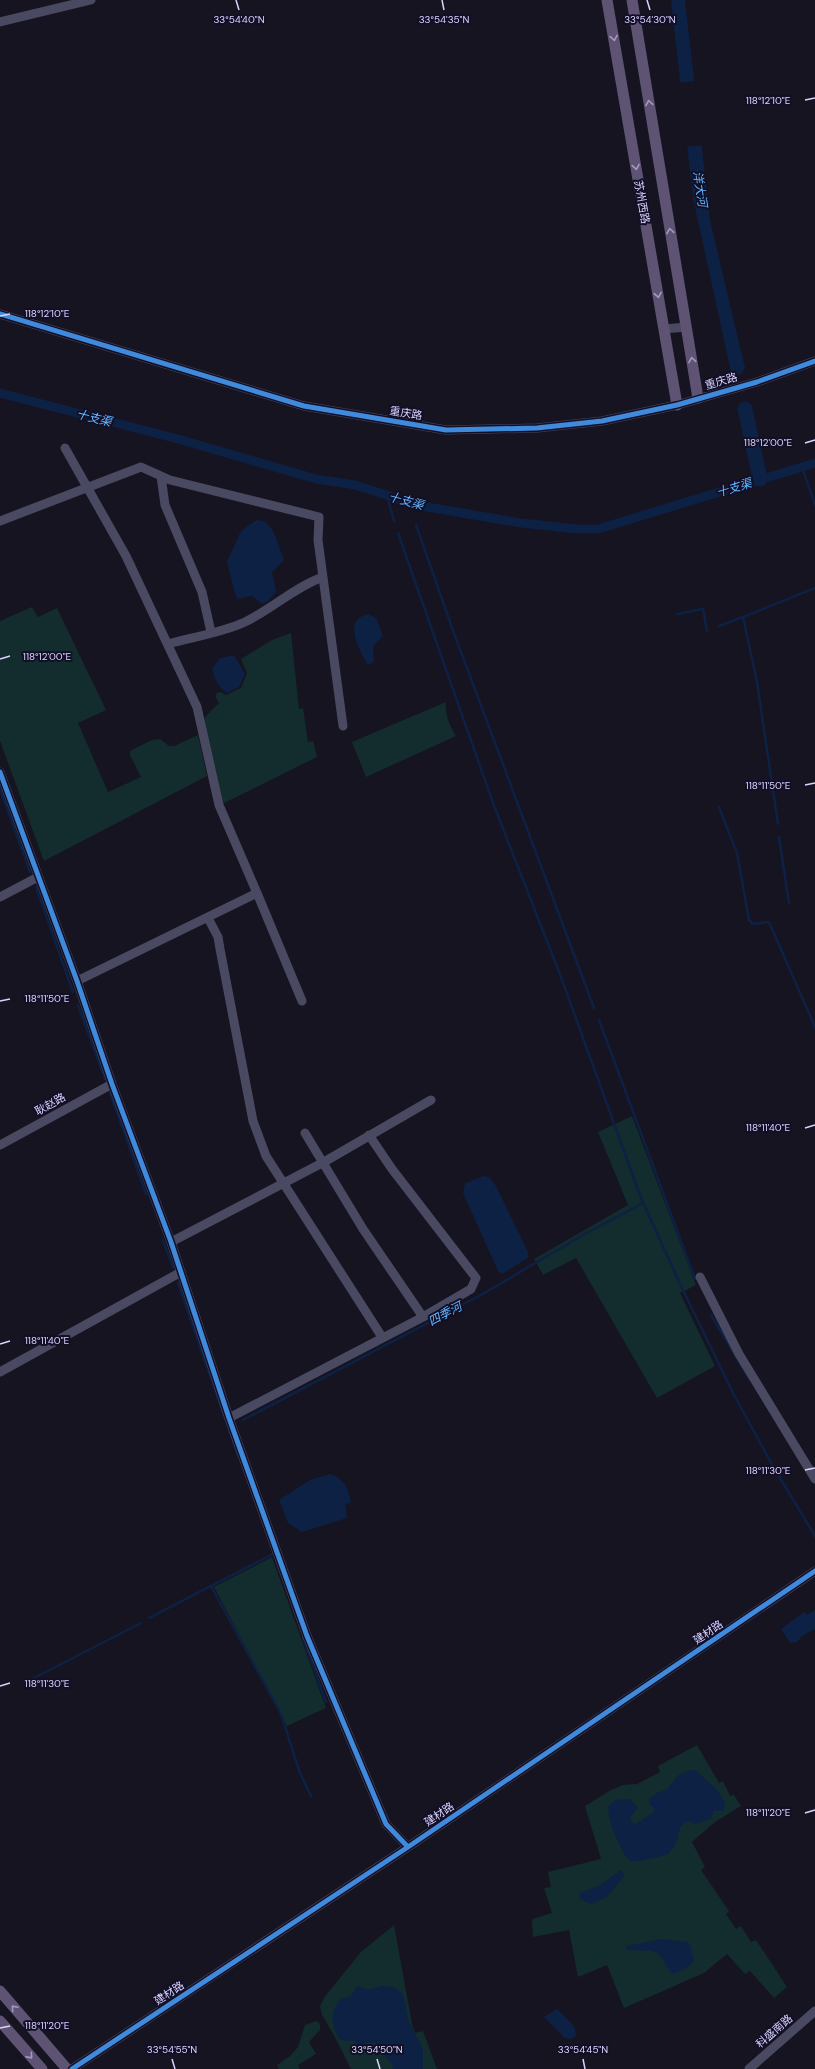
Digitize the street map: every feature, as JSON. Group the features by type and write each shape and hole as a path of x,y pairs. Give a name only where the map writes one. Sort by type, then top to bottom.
{"main road":[{"name":"苏州西路","path":"607,0 677,405"},
{"name":"苏州西路","path":"632,0 698,398"},
{"path":"0,1991 67,2069"},
{"path":"0,2021 42,2069"}],"street":[{"path":"0,22 91,0"},
{"name":"重庆路","path":"0,314 304,406 446,430 537,428 602,421 677,405 757,382 815,361"},
{"path":"664,329 686,327"},
{"path":"65,448 126,556 197,707 219,805 302,1001"},
{"path":"0,521 141,467 170,480 319,517 318,540 322,577 343,726"},
{"path":"161,476 165,505 202,592 211,632"},
{"path":"168,644 246,621 311,581 322,577"},
{"path":"0,772 77,981 112,1084 171,1242 229,1418 307,1636 386,1824 408,1847"},
{"path":"0,897 38,877"},
{"path":"77,981 257,893"},
{"path":"208,918 218,937 253,1121 266,1156 284,1182 382,1338"},
{"name":"耿赵路","path":"0,1145 112,1084"},
{"path":"171,1242 324,1162 431,1100"},
{"path":"305,1132 363,1229 422,1317"},
{"path":"229,1418 422,1317 470,1288 476,1278 392,1169 369,1135"},
{"path":"0,1372 181,1272"},
{"path":"700,1277 739,1354 815,1479"},
{"name":"建材路","path":"72,2069 408,1847 815,1571"},
{"name":"科盛南路","path":"749,2069 815,2012"}],"green space":[{"path":"32,607 38,617 57,608 106,710 78,723 108,792 141,777 130,755 130,751 152,740 160,739 169,746 174,746 198,735 207,776 44,861 0,741 0,621"},
{"path":"291,633 299,709 303,708 308,742 313,741 317,757 222,804 203,724 205,717 219,703 215,696 217,693 221,692 226,695 241,688 247,673 241,659 272,640"},
{"path":"446,702 448,720 456,736 366,777 352,742"},
{"path":"632,1116 696,1285 680,1293 715,1366 657,1398 576,1258 543,1275 534,1259 628,1205 598,1132"},
{"path":"272,1557 326,1708 287,1726 214,1587"},
{"path":"697,1745 719,1783 723,1781 730,1796 734,1795 741,1806 715,1822 692,1842 705,1867 701,1870 729,1911 726,1914 736,1929 741,1926 751,1942 756,1940 787,1987 774,1998 750,1971 745,1974 727,1954 704,1973 624,2008 607,1965 578,1977 569,1930 533,1937 532,1919 552,1913 544,1888 551,1887 548,1872 601,1859 585,1806 611,1790 623,1785 637,1784 660,1772 658,1766"},
{"path":"394,1925 412,2024 415,2033 423,2031 437,2069 351,2069 322,2015 320,2006 326,1995 361,1952"},
{"path":"316,2021 320,2024 320,2030 309,2042 316,2054 298,2065 300,2069 279,2069 277,2065 290,2056 298,2047 305,2025"}],"water":[{"path":"671,0 685,0 710,220 745,368 740,375 731,372 693,198"},
{"path":"257,520 268,524 272,529 284,560 272,572 276,592 268,601 262,604 252,596 238,599 235,594 227,562 240,533"},
{"path":"368,614 376,618 383,636 374,647 374,661 371,664 367,664 360,651 354,629 356,622 360,617"},
{"path":"234,655 245,674 239,687 227,693 215,679 212,668 220,658"},
{"path":"484,1176 489,1177 496,1186 528,1252 528,1258 502,1274 498,1271 463,1193 465,1183"},
{"path":"330,1474 342,1481 349,1493 351,1503 345,1504 347,1518 302,1532 288,1523 279,1500 310,1480"},
{"path":"815,1610 815,1629 802,1636 797,1642 790,1643 781,1629 804,1612 807,1615"},
{"path":"690,1770 695,1770 716,1789 725,1802 723,1811 714,1811 711,1819 695,1824 690,1821 682,1825 679,1830 676,1843 668,1854 644,1860 630,1861 615,1835 609,1818 608,1811 610,1804 616,1800 629,1799 638,1807 630,1818 634,1824 637,1823 653,1813 654,1808 650,1805 649,1799 657,1793 668,1789 677,1776"},
{"path":"621,1870 625,1875 607,1897 591,1904 580,1899 580,1893 600,1885"},
{"path":"662,1939 687,1942 690,1945 694,1961 679,1972 672,1973 657,1953 651,1951 626,1949 627,1946"},
{"path":"358,1986 368,1990 382,1986 394,1987 403,1994 409,2022 423,2049 423,2069 393,2069 391,2063 375,2042 366,2043 361,2047 358,2047 355,2041 339,2039 334,2028 333,2013 342,1998 351,1996 355,1988"},
{"path":"557,2009 575,2029 576,2036 571,2039 565,2038 544,2017"}],"pier":[{"path":"695,81 703,145 686,147 678,83"}],"waterway":[{"name":"十支渠","path":"0,393 178,439 316,479 355,485 410,504 521,523 576,529 598,529 815,463"},
{"name":"洋大河","path":"745,409 760,479"},
{"path":"802,467 815,505"},
{"path":"387,495 394,521"},
{"path":"416,525 455,636 594,1008"},
{"path":"398,533 493,803 561,977 641,1198 681,1286 734,1395 774,1468 815,1536"},
{"path":"743,617 815,588"},
{"path":"677,614 703,609 707,631"},
{"path":"719,626 743,617 757,682 778,824"},
{"path":"0,789 30,872"},
{"path":"719,807 737,853 749,920 753,924 769,922 815,1027"},
{"path":"779,837 789,903"},
{"path":"36,887 73,992"},
{"path":"78,1005 105,1079"},
{"path":"599,1020 695,1279"},
{"path":"110,1093 146,1194"},
{"name":"四季河","path":"243,1420 481,1295 583,1235 643,1203"},
{"path":"163,1240 173,1268"},
{"path":"178,1283 238,1456"},
{"path":"711,1315 750,1380"},
{"path":"149,1618 273,1554"},
{"path":"211,1586 281,1714 300,1773 311,1796"},
{"path":"30,1680 141,1623"},
{"path":"303,1638 326,1702"}],"cycle path":[{"path":"0,314 304,406 446,430 537,428 602,421 677,405 757,382 815,361"},
{"path":"0,772 77,981 112,1084 171,1242 229,1418 307,1636 386,1824 408,1847"},
{"path":"72,2069 408,1847 815,1571"}]}
